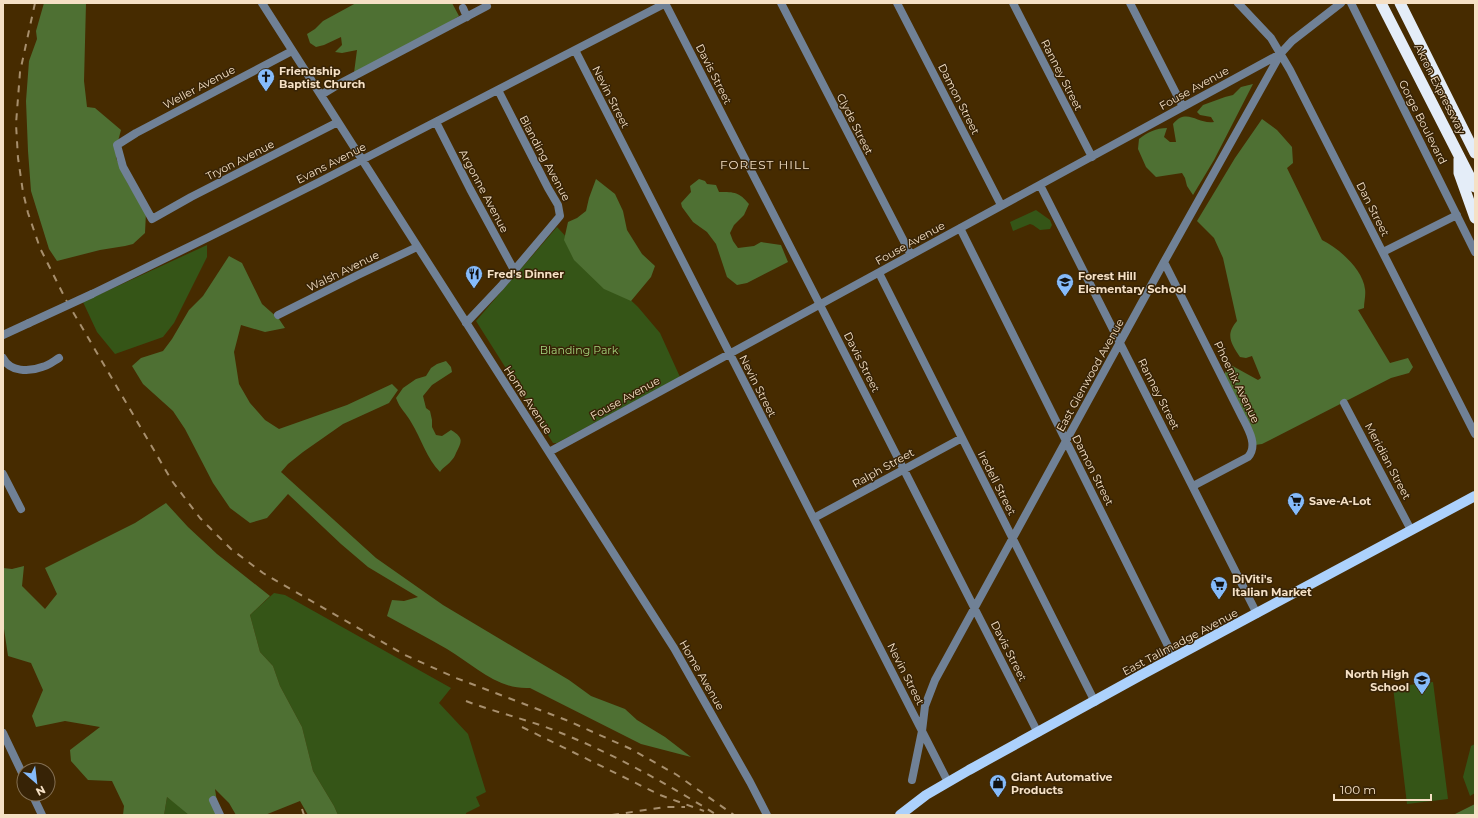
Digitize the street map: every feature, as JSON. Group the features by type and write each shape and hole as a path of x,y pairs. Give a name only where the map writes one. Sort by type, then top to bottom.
{"highway":[{"name":"Akron Expressway","path":"1381,3 1475,187"},
{"name":"Akron Expressway","path":"1400,3 1475,153"},
{"path":"1459,156 1459,173 1475,218"}],"main road":[{"name":"East Tallmadge Avenue","path":"900,815 926,795 1038,732 1475,496"}],"street":[{"name":"Home Avenue","path":"262,3 674,648 750,782 767,815"},
{"name":"Evans Avenue","path":"3,335 132,275 362,160 665,3"},
{"name":"Davis Street","path":"665,3 905,469 1038,732"},
{"name":"Clyde Street","path":"781,3 911,255"},
{"name":"Damon Street","path":"897,3 1002,205"},
{"name":"Ranney Street","path":"1013,3 1092,157"},
{"path":"1130,3 1183,107"},
{"name":"Dan Street","path":"1238,3 1271,38 1280,53 1475,434"},
{"name":"East Glenwood Avenue","path":"912,780 922,731 925,706 934,680 1164,262 1280,53 1292,41 1341,3"},
{"name":"Gorge Boulevard","path":"1351,3 1475,252"},
{"path":"321,95 487,6"},
{"path":"463,8 467,17"},
{"name":"Nevin Street","path":"575,50 922,731"},
{"name":"Weller Avenue","path":"152,219 123,167 117,145 136,133 292,51"},
{"name":"Fouse Avenue","path":"549,452 1092,157 1280,53"},
{"name":"Blanding Avenue","path":"466,323 482,307 560,216 560,210 498,90"},
{"name":"Tryon Avenue","path":"152,219 191,197 338,122"},
{"name":"Argonne Avenue","path":"436,122 514,270"},
{"name":"Ranney Street","path":"1040,185 1091,286 1121,341 1133,368 1258,614"},
{"path":"1383,252 1457,215"},
{"name":"Damon Street","path":"960,228 1174,658"},
{"name":"Walsh Avenue","path":"278,315 358,274 417,247"},
{"name":"Phoenix Avenue","path":"1164,262 1241,415 1251,438 1253,448 1252,453 1248,457 1193,486"},
{"name":"Iredell Street","path":"879,273 1095,702"},
{"path":"3,358 5,363 15,369 28,370 43,367 59,358"},
{"name":"Meridian Street","path":"1344,403 1411,530"},
{"name":"Ralph Street","path":"814,518 962,438"},
{"path":"3,474 21,510"},
{"path":"922,731 948,782"},
{"path":"3,733 17,762"},
{"path":"213,800 220,815"},
{"path":"36,802 42,815"}],"green space":[{"path":"44,3 86,3 84,81 87,107 95,108 121,130 117,145 116,158 128,184 146,212 145,233 133,244 100,250 57,261 49,249 31,191 28,151 26,101 29,61 37,39 36,31"},
{"path":"356,3 452,3 459,16 420,40 354,73 357,50 342,53 335,52 342,45 341,37 316,47 310,43 307,34 323,21"},
{"path":"1253,84 1214,160 1193,195 1187,186 1182,173 1156,177 1146,167 1138,149 1139,139 1152,131 1167,128 1164,137 1170,142 1176,142 1173,124 1178,119 1188,117 1214,122 1211,117 1200,115 1197,112 1203,105 1233,95 1241,87"},
{"path":"1262,119 1277,130 1292,147 1293,163 1287,168 1322,240 1343,254 1360,274 1365,289 1365,294 1364,308 1358,310 1390,363 1408,358 1413,367 1409,373 1391,378 1262,444 1255,445 1224,375 1229,364 1258,380 1261,378 1252,356 1246,358 1240,357 1232,343 1230,335 1233,326 1237,321 1223,258 1214,238 1197,221 1235,158"},
{"path":"596,179 615,194 623,211 627,230 642,254 655,266 651,277 631,301 604,289 574,260 564,240 568,222 577,218 586,211"},
{"path":"699,179 705,181 707,184 716,185 719,192 739,195 749,204 744,215 734,225 730,233 738,248 754,246 761,242 781,245 788,262 747,283 737,285 727,277 716,244 707,232 693,222 682,207 681,203 691,192 690,186"},
{"path":"1036,210 1050,220 1052,225 1050,229 1040,230 1030,224 1013,231 1010,222"},
{"name":"Blanding Park","path":"557,227 586,258 638,307 660,333 680,377 557,443 553,443 476,321"},
{"path":"207,245 207,257 174,323 163,337 115,354 97,332 83,302"},
{"path":"229,256 242,263 262,304 279,319 285,328 265,332 241,325 234,352 239,384 250,403 265,420 279,429 347,405 392,384 398,390 389,403 343,424 303,452 288,464 281,472 376,558 443,605 569,680 591,696 625,709 637,720 665,737 691,757 641,744 530,688 518,688 496,681 447,649 387,616 392,600 404,601 418,597 368,567 341,544 288,494 267,518 250,523 230,508 213,483 185,429 173,411 143,384 132,366 141,358 163,351 189,310 203,296"},
{"path":"446,361 451,367 452,372 432,385 423,396 426,408 430,411 432,427 436,435 442,436 451,430 458,435 461,440 454,457 440,472 431,461 415,428 399,405 396,398 403,388 416,379 426,376 431,368 437,364"},
{"path":"166,503 188,527 217,554 270,596 250,615 260,652 273,666 280,686 302,727 313,771 338,815 308,815 300,801 265,815 236,815 229,803 215,789 219,815 189,815 167,797 164,815 123,815 124,806 112,781 88,780 71,761 70,750 100,727 65,721 36,727 32,716 43,690 31,663 8,656 3,622 3,568 12,569 24,566 22,586 45,609 57,594 45,568 135,523"},
{"path":"274,593 285,595 451,688 439,703 468,734 486,792 476,797 480,806 466,813 466,815 338,815 313,771 302,727 280,686 273,666 260,652 250,615"},
{"path":"1433,682 1448,799 1407,804 1393,687"},
{"path":"1475,744 1475,793 1470,796 1463,777 1471,746"},
{"path":"167,797 187,812 189,815 164,815"},
{"path":"1475,804 1475,815 1453,815"}],"railway":[{"path":"35,3 20,72 16,124 18,158 28,213 40,248 66,300 172,481 200,518 231,549 263,573 405,655 456,678 566,720 631,749 677,775 734,815"},
{"path":"466,701 537,724 602,751 679,792 717,815"},
{"path":"522,727 660,795 704,811"},
{"path":"612,815 665,807 685,807"},
{"path":"302,809 304,815"}],"place":[{"name":"Friendship Baptist Church","path":"266,92"},
{"name":"Fred's Dinner","path":"474,289"},
{"name":"Forest Hill Elementary School","path":"1065,297"},
{"name":"Save-A-Lot","path":"1296,516"},
{"name":"DiViti's Italian Market","path":"1219,600"},
{"name":"North High School","path":"1422,695"},
{"name":"Giant Automative Products","path":"998,798"}],"district":[{"name":"FOREST HILL","path":"765,165"}]}
